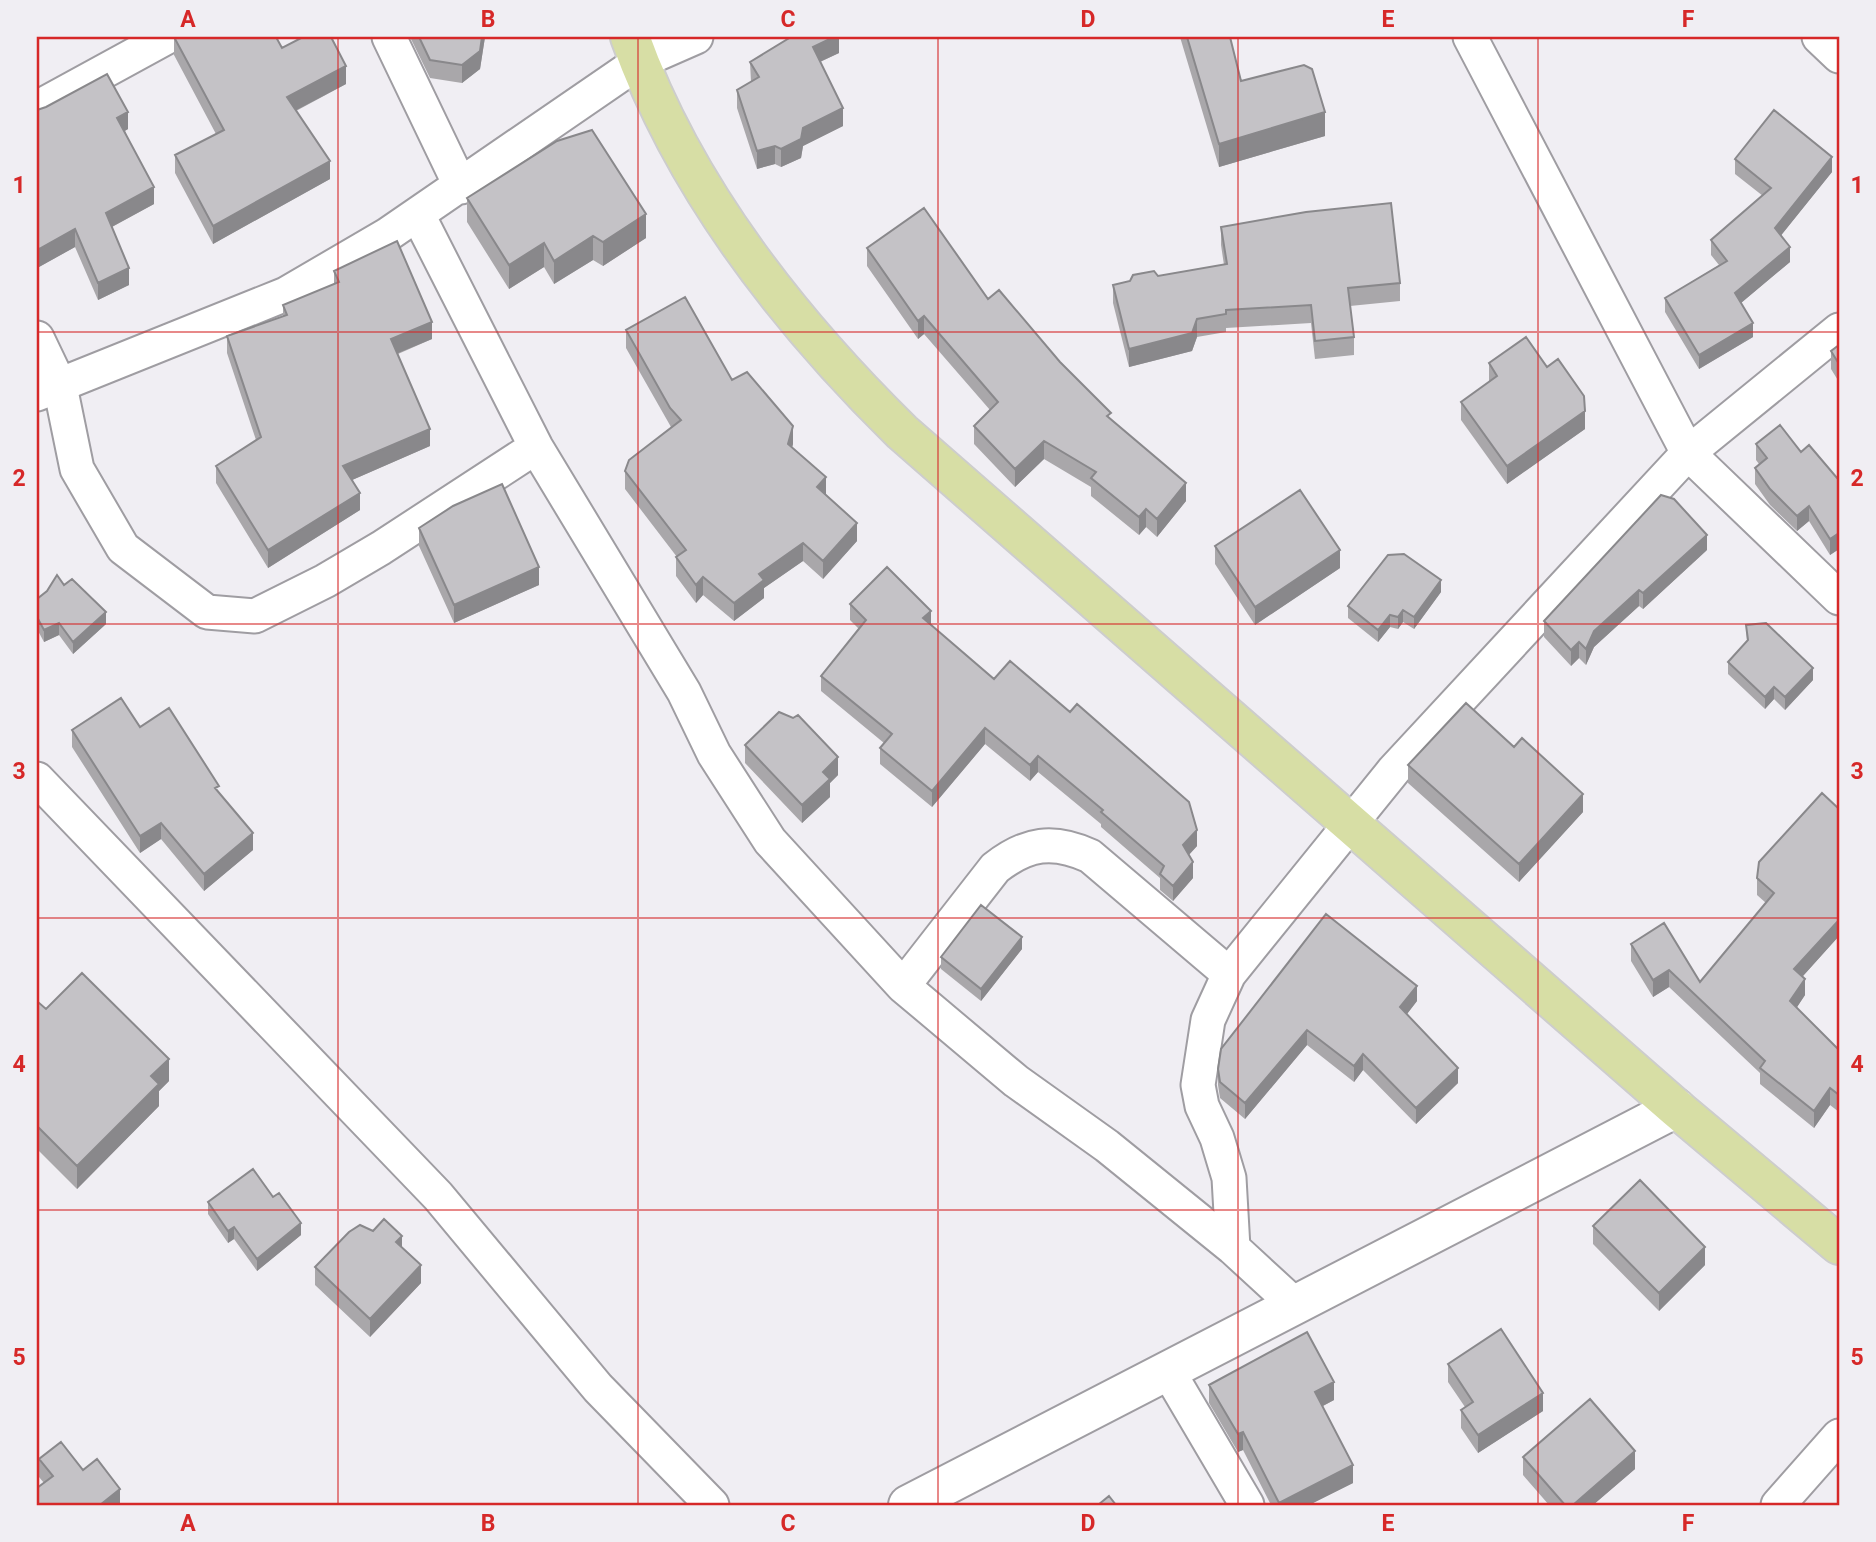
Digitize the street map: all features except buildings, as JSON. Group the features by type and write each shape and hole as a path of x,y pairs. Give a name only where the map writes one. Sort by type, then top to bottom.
{"main road":[{"path":"635,49 675,136 719,215 836,368 902,432 1676,1108 1839,1245"}],"street":[{"path":"37,108 167,37"},
{"path":"389,37 461,187"},
{"path":"48,390 286,294 461,187 635,49 696,37"},
{"path":"1470,37 1688,453 1839,598"},
{"path":"1819,37 1839,56"},
{"path":"418,215 536,447 684,692 714,754 770,841 903,986 1016,1081 1107,1146 1233,1248 1296,1306"},
{"path":"1233,1248 1229,1178 1217,1138 1202,1106 1198,1085 1208,1020 1229,974 1350,821 1688,453 1839,330"},
{"path":"37,338 48,390 77,469 123,548 208,612 255,616 313,587 381,548 536,447"},
{"path":"37,779 438,1196 598,1388 712,1505"},
{"path":"903,986 995,869 1014,853 1034,847 1066,845 1090,856 1229,974"},
{"path":"908,1505 1676,1108"},
{"path":"1168,1371 1247,1505"},
{"path":"1778,1505 1839,1436"}]}
